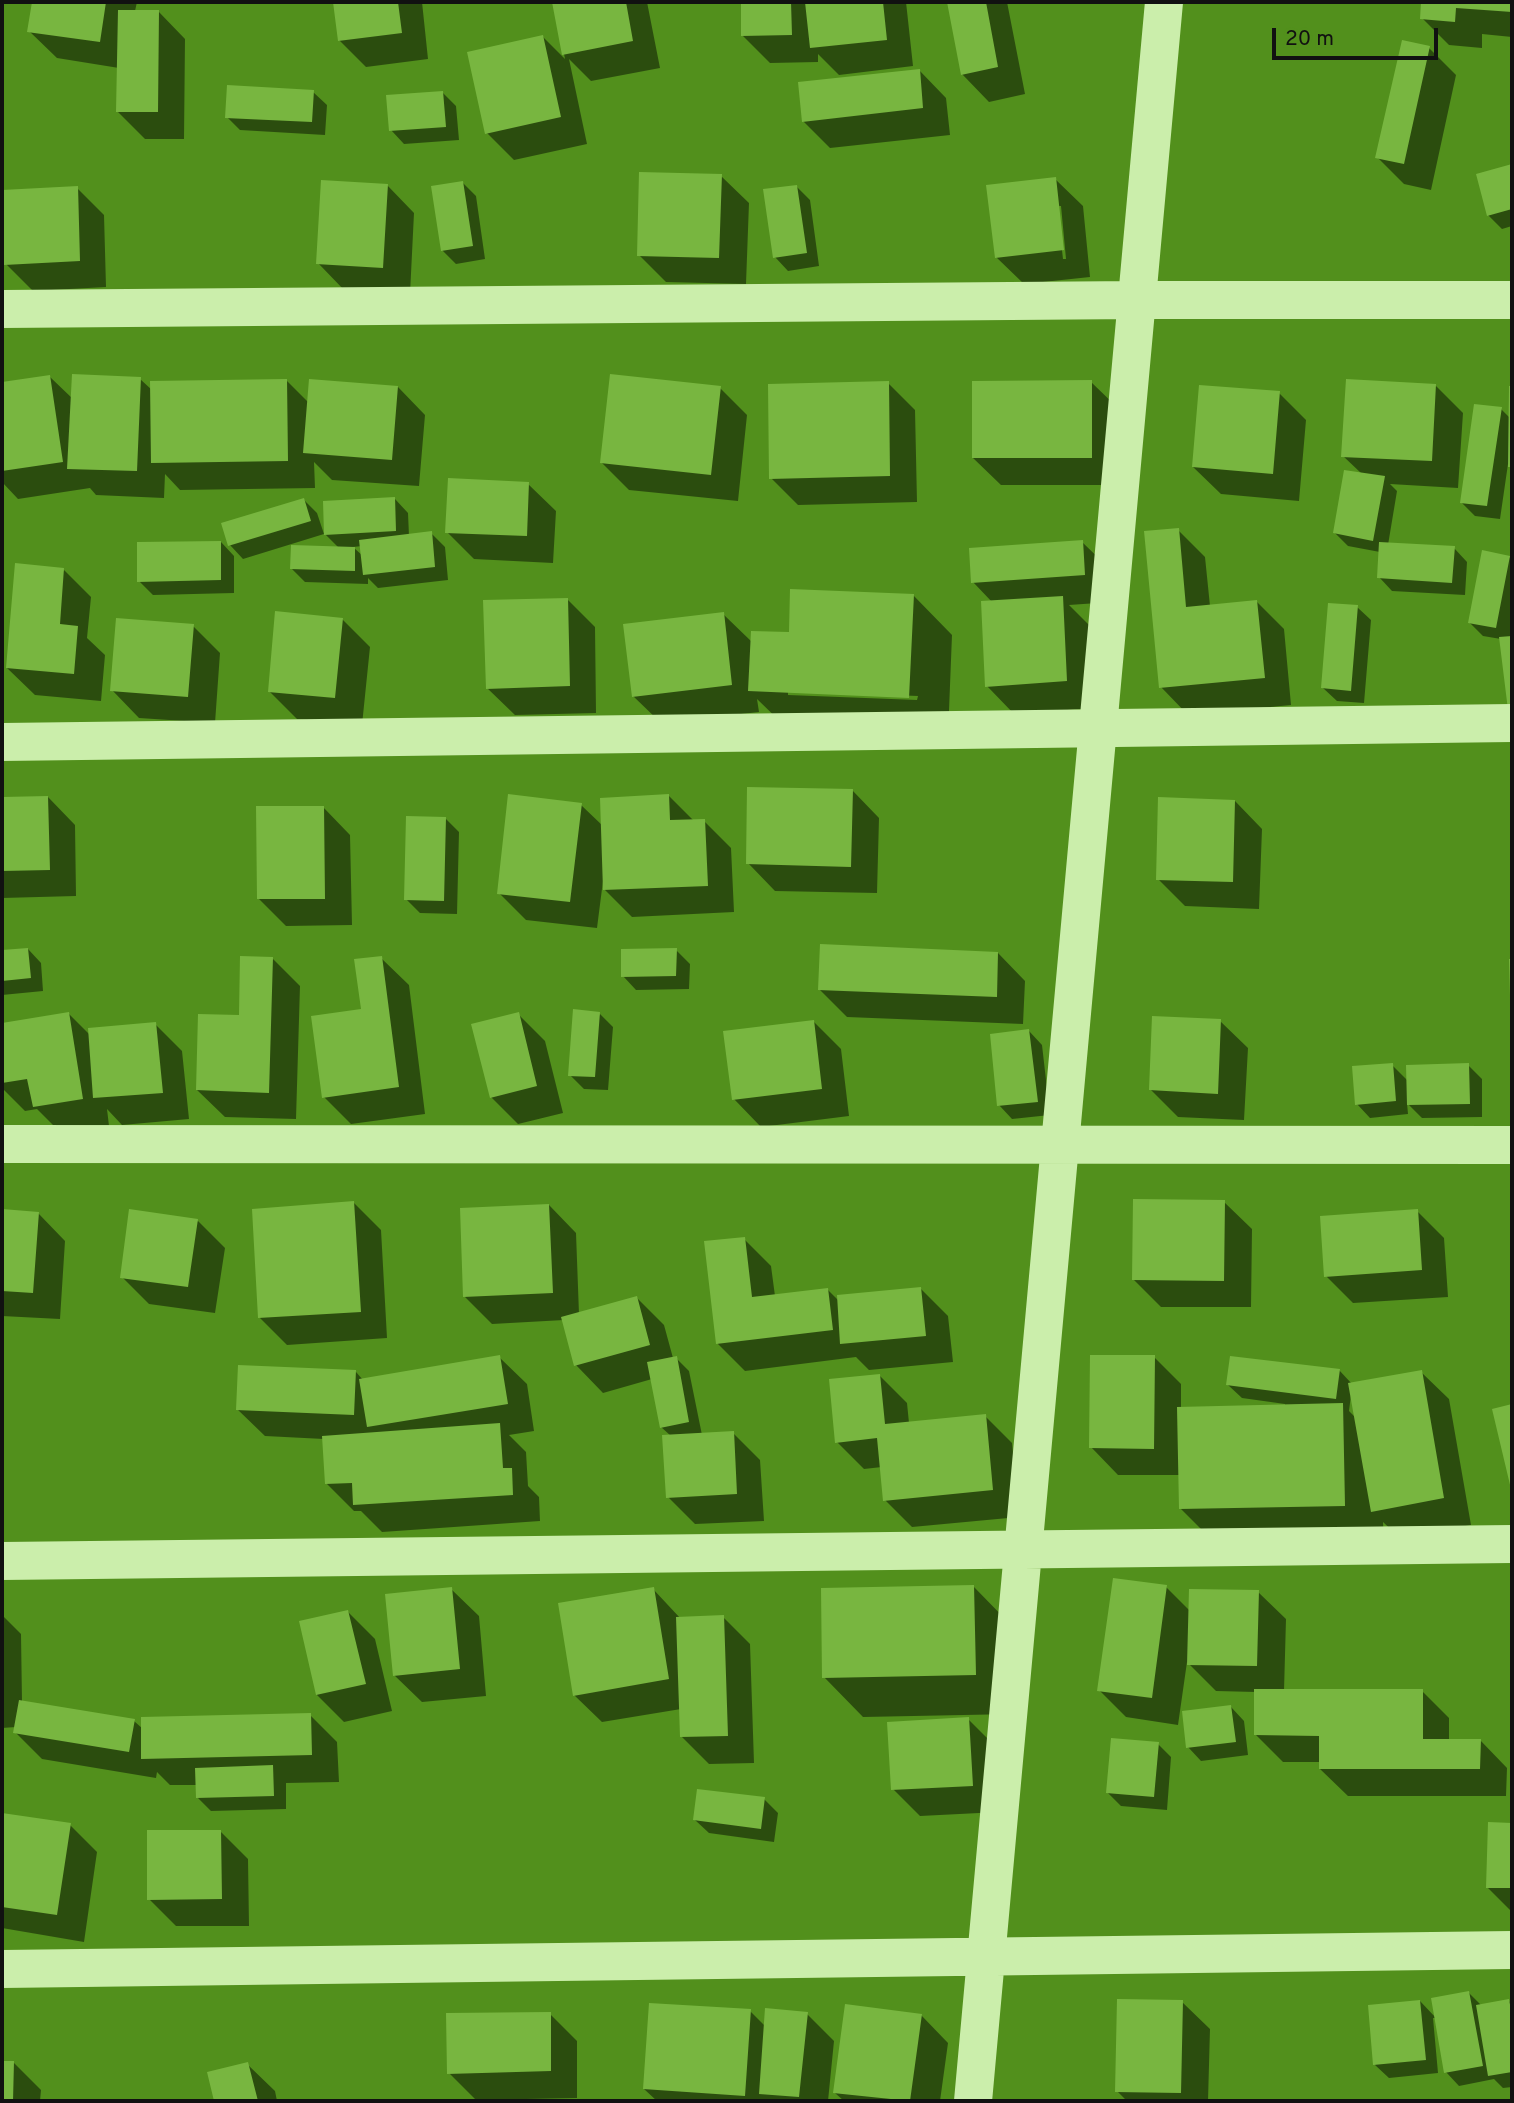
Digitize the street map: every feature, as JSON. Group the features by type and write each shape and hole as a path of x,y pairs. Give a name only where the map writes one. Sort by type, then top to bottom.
{"street":[{"path":"973,2101 1164,2"},
{"path":"2,309 1137,300 1512,300"},
{"path":"2,742 1512,723"},
{"path":"2,1144 1512,1145"},
{"path":"2,1561 1512,1544"},
{"path":"2,1969 1512,1950"}],"building":[{"path":"32,2 106,2 100,42 27,32"},
{"path":"333,2 398,2 402,33 338,41"},
{"path":"552,2 626,2 633,41 562,55"},
{"path":"741,2 791,2 792,35 741,36"},
{"path":"805,2 883,2 887,40 810,48"},
{"path":"947,2 986,2 998,67 961,75"},
{"path":"1421,2 1512,2 1512,12 1456,8 1455,22 1420,19"},
{"path":"118,10 159,10 158,112 116,112"},
{"path":"543,35 561,117 485,134 467,52"},
{"path":"1402,40 1430,46 1404,164 1375,158"},
{"path":"920,69 923,108 802,122 798,82"},
{"path":"227,85 314,90 312,122 225,118"},
{"path":"443,91 446,127 389,131 386,95"},
{"path":"1512,164 1512,209 1487,216 1476,174"},
{"path":"639,172 722,174 719,258 637,256"},
{"path":"1056,177 1064,250 995,258 986,185"},
{"path":"321,180 388,184 383,268 316,264"},
{"path":"463,181 473,246 441,251 431,186"},
{"path":"797,185 807,253 773,258 763,189"},
{"path":"78,186 80,261 4,265 2,190"},
{"path":"72,374 141,377 137,471 67,469"},
{"path":"610,374 721,386 711,475 600,463"},
{"path":"50,375 63,462 2,471 2,382"},
{"path":"287,379 288,461 151,463 150,381"},
{"path":"309,379 398,386 392,460 303,453"},
{"path":"1346,379 1436,384 1432,461 1341,457"},
{"path":"1092,380 1092,458 972,458 972,381"},
{"path":"889,381 890,476 769,479 768,384"},
{"path":"1199,385 1280,391 1273,474 1192,467"},
{"path":"1509,386 1512,386 1512,467 1508,467"},
{"path":"1474,404 1502,407 1487,506 1460,503"},
{"path":"1344,470 1385,476 1373,541 1333,533"},
{"path":"448,478 529,482 527,536 445,533"},
{"path":"395,497 396,531 324,535 323,501"},
{"path":"304,498 311,521 228,546 221,523"},
{"path":"1179,528 1186,607 1257,600 1265,678 1159,688 1144,531"},
{"path":"432,531 435,567 363,575 359,540"},
{"path":"1083,540 1085,575 971,583 969,548"},
{"path":"221,541 221,580 137,582 137,542"},
{"path":"1379,542 1455,546 1452,583 1377,578"},
{"path":"291,545 355,547 355,571 290,569"},
{"path":"1482,550 1510,556 1496,628 1468,623"},
{"path":"15,563 64,568 60,624 78,626 74,674 6,668"},
{"path":"790,589 914,594 909,698 748,691 751,631 789,632"},
{"path":"1063,596 1067,681 985,687 981,601"},
{"path":"568,598 570,686 486,689 483,600"},
{"path":"1328,603 1358,605 1351,691 1321,688"},
{"path":"275,611 343,618 335,698 268,692"},
{"path":"724,612 732,685 632,697 623,624"},
{"path":"116,618 194,624 188,697 110,691"},
{"path":"1512,636 1512,709 1508,710 1499,637"},
{"path":"747,787 853,789 851,867 746,864"},
{"path":"508,794 582,803 570,902 497,894"},
{"path":"669,794 670,820 705,819 708,886 603,890 600,798"},
{"path":"48,796 50,870 2,871 2,797"},
{"path":"1158,797 1235,800 1233,882 1156,880"},
{"path":"256,806 324,806 325,899 257,899"},
{"path":"406,816 446,817 444,901 404,900"},
{"path":"820,944 998,952 997,997 818,990"},
{"path":"28,948 31,978 2,981 2,950"},
{"path":"677,948 676,976 621,977 621,949"},
{"path":"240,956 273,957 269,1093 196,1090 198,1014 239,1015"},
{"path":"382,956 399,1087 322,1098 311,1016 361,1009 354,959"},
{"path":"1509,959 1512,959 1512,996 1510,996"},
{"path":"573,1009 600,1012 595,1077 568,1076"},
{"path":"69,1012 83,1099 33,1107 27,1079 2,1083 2,1023"},
{"path":"519,1012 537,1086 490,1098 471,1024"},
{"path":"1152,1016 1221,1019 1218,1094 1149,1090"},
{"path":"814,1020 822,1089 732,1100 723,1031"},
{"path":"156,1022 163,1093 93,1098 88,1028"},
{"path":"1029,1029 1038,1102 997,1106 990,1034"},
{"path":"1393,1063 1396,1101 1355,1105 1352,1066"},
{"path":"1469,1063 1470,1104 1407,1105 1406,1065"},
{"path":"1133,1199 1225,1200 1224,1281 1132,1280"},
{"path":"354,1201 361,1312 258,1318 252,1209"},
{"path":"549,1204 553,1293 463,1297 460,1208"},
{"path":"2,1209 39,1212 33,1293 2,1291"},
{"path":"129,1209 198,1219 188,1287 120,1278"},
{"path":"1418,1209 1422,1270 1324,1277 1320,1216"},
{"path":"745,1237 752,1297 828,1288 833,1330 716,1344 704,1241"},
{"path":"921,1287 926,1336 840,1344 837,1295"},
{"path":"637,1296 650,1345 574,1366 561,1317"},
{"path":"500,1355 508,1404 367,1427 359,1379"},
{"path":"1090,1355 1155,1355 1154,1449 1089,1448"},
{"path":"677,1356 689,1422 660,1428 647,1362"},
{"path":"1230,1356 1340,1369 1336,1399 1226,1385"},
{"path":"238,1365 356,1370 354,1415 236,1410"},
{"path":"1422,1370 1444,1498 1371,1512 1348,1383"},
{"path":"880,1374 885,1424 986,1414 993,1490 883,1501 877,1438 835,1443 829,1379"},
{"path":"1343,1403 1345,1506 1179,1509 1177,1407"},
{"path":"1512,1404 1512,1489 1511,1489 1492,1409"},
{"path":"500,1423 503,1468 512,1468 513,1495 353,1505 352,1483 325,1484 322,1436"},
{"path":"734,1431 737,1494 666,1498 662,1435"},
{"path":"1113,1578 1167,1585 1152,1698 1097,1691"},
{"path":"974,1585 976,1675 822,1678 821,1588"},
{"path":"452,1587 460,1669 393,1676 385,1594"},
{"path":"654,1587 669,1679 573,1696 558,1603"},
{"path":"1189,1589 1259,1590 1257,1666 1187,1665"},
{"path":"348,1610 366,1684 316,1695 299,1621"},
{"path":"724,1615 728,1736 680,1737 676,1617"},
{"path":"1254,1689 1423,1689 1423,1739 1481,1739 1480,1769 1319,1769 1319,1736 1254,1735"},
{"path":"19,1700 135,1719 129,1752 13,1733"},
{"path":"1231,1705 1236,1742 1186,1748 1182,1711"},
{"path":"311,1713 312,1755 141,1759 141,1717"},
{"path":"969,1717 973,1786 891,1790 887,1722"},
{"path":"1111,1738 1159,1742 1154,1797 1106,1793"},
{"path":"273,1765 274,1796 196,1798 195,1768"},
{"path":"697,1789 765,1797 761,1829 693,1820"},
{"path":"2,1813 71,1823 57,1915 2,1907"},
{"path":"1488,1822 1512,1823 1512,1888 1486,1888"},
{"path":"147,1830 221,1830 222,1899 147,1900"},
{"path":"1469,1991 1483,2066 1444,2073 1431,1998"},
{"path":"1117,1999 1183,2000 1181,2093 1115,2092"},
{"path":"1509,1999 1512,2016 1512,2072 1488,2076 1476,2005"},
{"path":"1420,2000 1426,2060 1373,2065 1368,2005"},
{"path":"649,2003 751,2009 745,2096 643,2089"},
{"path":"845,2004 922,2014 910,2101 833,2093"},
{"path":"765,2008 808,2012 799,2097 759,2094"},
{"path":"551,2012 551,2071 447,2074 446,2013"},
{"path":"2,2061 14,2061 13,2101 2,2101"},
{"path":"248,2062 258,2101 214,2101 207,2072"}]}
